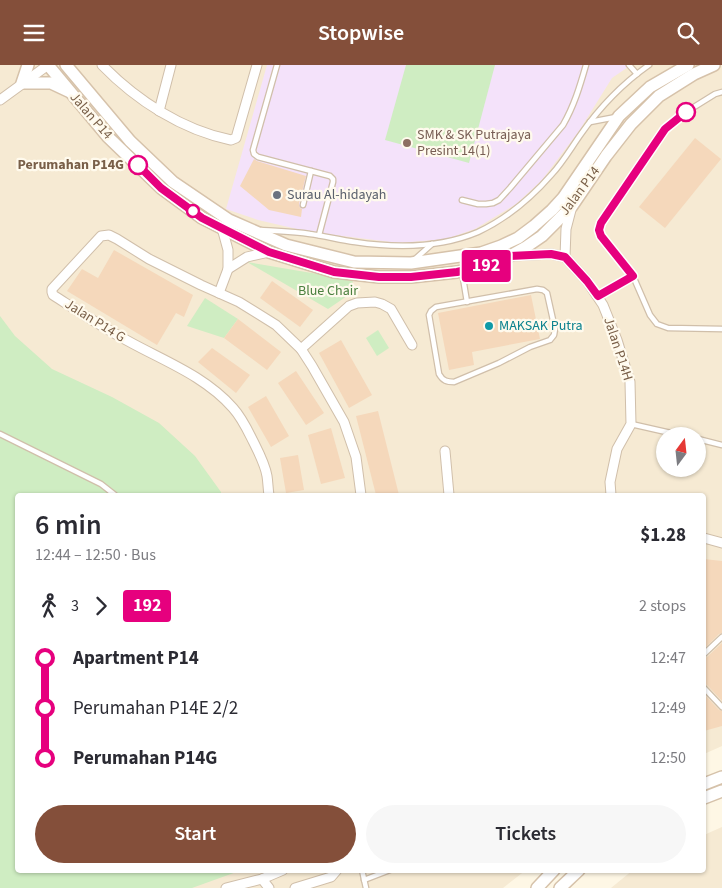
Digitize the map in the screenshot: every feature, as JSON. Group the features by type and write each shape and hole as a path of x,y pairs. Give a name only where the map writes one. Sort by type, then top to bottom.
{"main road":[{"path":"28,65 22,83 51,83 71,92"},
{"name":"Jalan P14","path":"48,65 108,137 161,188 202,218 269,252 334,272 379,277 411,277 462,271 488,265 510,256 542,236 572,206 606,156 631,124 659,96 694,74 714,65"},
{"name":"Jalan P14","path":"66,65 130,141 173,183 229,219 286,245 354,262 411,263 481,253 501,246 523,234 552,210 563,197 618,116 650,87 688,65"},
{"path":"706,783 722,777"},
{"path":"706,797 722,791"},
{"path":"537,888 544,873"},
{"path":"537,888 551,873"},
{"path":"560,888 572,873"}],"street":[{"path":"0,100 48,65"},
{"path":"102,65 116,80 159,111 192,128 231,141 236,138 257,65"},
{"path":"159,111 171,65"},
{"path":"510,256 551,254 565,257 566,229 572,206"},
{"path":"218,293 228,269 228,250 222,228"},
{"name":"Jalan P14 G","path":"268,493 267,474 257,449 234,408 219,394 179,367 100,326 53,295 52,289 101,236 109,235 117,239 149,259 239,303 276,325 300,349 312,366 344,422 356,457 361,493"},
{"path":"228,269 247,257 269,252"},
{"name":"Jalan P14H","path":"565,257 598,296 617,340 630,382 631,424"},
{"path":"300,349 349,306 357,303 375,302 391,309 412,345"},
{"path":"611,493 610,482 617,449 631,424"},
{"path":"445,451 449,493"},
{"path":"706,539 722,543"},
{"path":"226,888 262,879 276,873"},
{"path":"295,888 330,877 334,873"},
{"path":"262,879 269,888"}],"lane":[{"path":"276,65 253,150 254,154 258,157 333,179 319,235"},
{"path":"462,200 486,204 499,200 563,125 574,105 586,65"},
{"path":"629,65 637,74"},
{"path":"252,230 288,231 355,242 412,246 450,241 477,232 497,221 540,188 612,95 650,65"},
{"path":"722,92 715,94 686,112 665,129 601,223 599,230 601,236 633,276 650,315 657,324 668,328 722,329"},
{"path":"590,123 618,116"},
{"path":"303,205 311,171"},
{"path":"411,263 433,243"},
{"path":"462,271 467,302"},
{"path":"598,296 633,276"},
{"path":"537,289 543,290 547,293 555,329 554,335 550,340 530,347 499,363 454,382 447,382 439,374 429,315 436,307 467,302 537,289"},
{"path":"631,424 656,430"},
{"path":"0,434 101,484 113,493"},
{"path":"706,441 722,445"},
{"path":"706,652 722,637"},
{"path":"706,690 722,707"},
{"path":"363,873 366,888"},
{"path":"364,880 382,873"}],"shaded area":[{"path":"0,65 722,65 722,746 706,753 706,493 15,493 15,873 522,873 503,888 0,888"},
{"name":"SMK & SK Putrajaya Presint 14(1)","path":"267,65 631,65 612,78 579,131 542,180 516,204 475,229 446,239 399,243 310,232 258,220 226,209"},
{"path":"722,827 722,888 611,888 629,873 706,873 706,834"}],"green space":[{"path":"406,65 495,65 469,163 385,140"},
{"name":"Blue Chair","path":"247,262 353,280 350,294 328,309"},
{"path":"205,298 238,319 224,338 187,326"},
{"path":"0,316 15,336 52,369 112,397 159,423 195,456 221,492 15,493 15,873 234,873 192,888 0,888"},
{"path":"378,330 389,348 377,356 366,338"}],"building":[{"path":"695,138 721,159 665,228 639,207"},
{"name":"Surau Al-hidayah","path":"254,159 306,176 299,204 302,209 301,217 269,210 240,186"},
{"path":"114,250 193,295 184,317 176,313 157,345 67,291 82,269 98,278"},
{"path":"272,281 313,310 300,327 260,298"},
{"name":"MAKSAK Putra","path":"531,295 540,339 472,352 474,365 449,370 438,313"},
{"path":"238,319 281,352 267,370 224,338"},
{"path":"341,340 372,395 349,408 319,353"},
{"path":"212,348 250,375 236,393 198,362"},
{"path":"296,371 324,413 306,425 278,383"},
{"path":"266,396 289,436 271,447 248,407"},
{"path":"378,411 398,493 375,493 356,416"},
{"path":"331,428 345,478 321,484 308,435"},
{"path":"298,455 304,490 286,493 280,458"},
{"path":"706,559 722,561 722,633 706,647"},
{"path":"722,643 722,701 706,685 707,657"},
{"path":"706,696 722,711 722,726 706,730"}],"bus line":[{"name":"192","path":"138,165 161,188 202,218 269,252 334,272 379,277 411,277 457,272 488,265 510,256 551,254 565,257 598,296 633,276 601,236 599,230 601,223 665,129 686,112"}],"place":[{"name":"SMK & SK Putrajaya Presint 14(1)","path":"407,143"},
{"name":"Perumahan P14G","path":"138,165"},
{"name":"Surau Al-hidayah","path":"277,195"},
{"name":"MAKSAK Putra","path":"489,326"}]}
